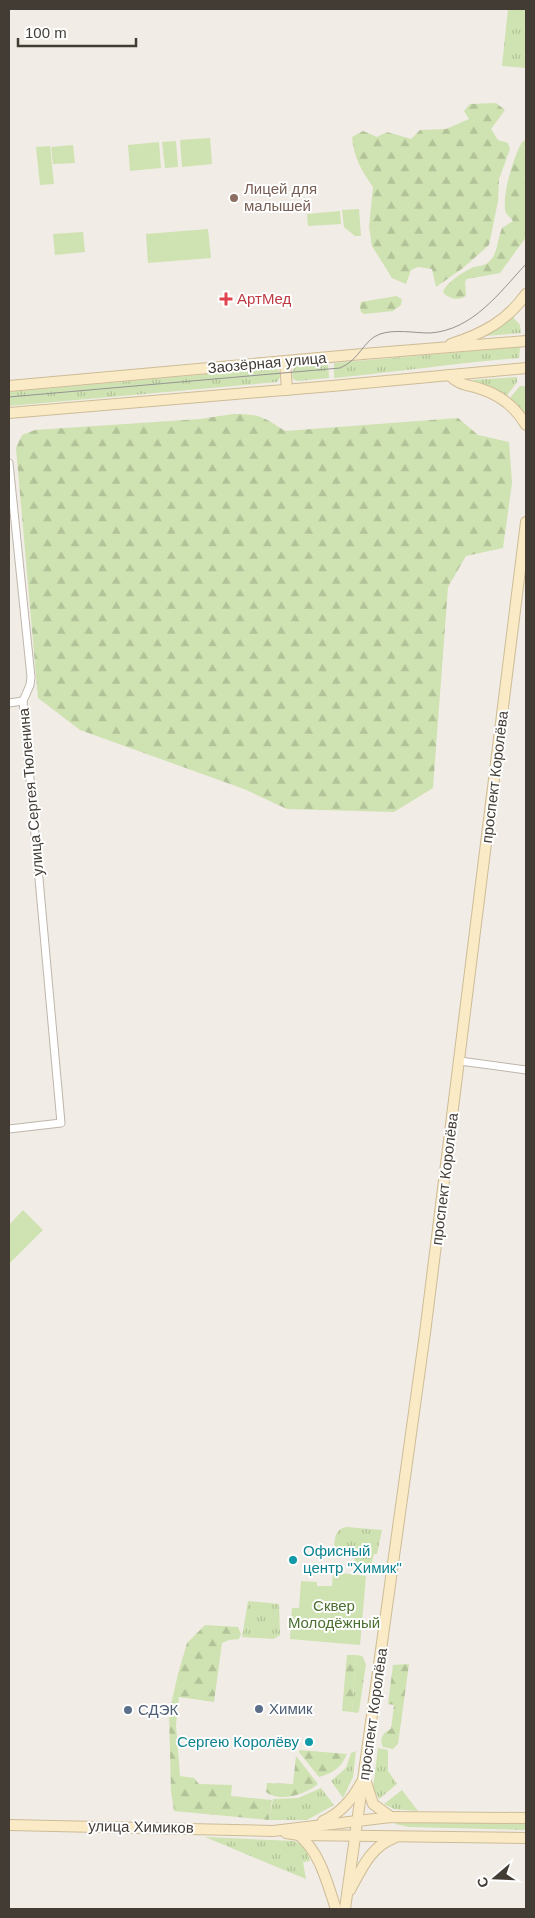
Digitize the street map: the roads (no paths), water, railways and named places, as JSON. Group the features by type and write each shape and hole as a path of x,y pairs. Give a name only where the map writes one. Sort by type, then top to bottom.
{"main road":[{"path":"439,349 490,328 510,313 526,294"},
{"name":"Заозёрная улица","path":"9,386 285,361 526,342"},
{"path":"285,361 287,390"},
{"name":"Заозёрная улица","path":"9,413 526,368"},
{"path":"449,375 458,383 483,389 496,396 515,409 526,425"},
{"name":"проспект Королёва","path":"345,1909 426,1324 526,522"},
{"path":"364,1774 373,1804 379,1810 392,1817"},
{"path":"313,1826 340,1811 354,1795 364,1774"},
{"name":"улица Химиков","path":"9,1825 273,1830 392,1817 526,1818"},
{"name":"улица Химиков","path":"273,1830 299,1835 526,1838"},
{"path":"299,1835 310,1844 317,1856 336,1909"},
{"path":"347,1895 372,1852 386,1841 401,1836"}],"street":[{"name":"улица Сергея Тюленина","path":"9,462 31,677 24,701 61,1124 9,1129"},
{"path":"9,703 24,701"},
{"path":"460,1061 526,1070"}],"tram line":[{"path":"9,397 340,368 352,360 369,341 380,334 398,331 430,333 459,325 495,298 526,264"}],"place":[{"name":"Лицей для малышей","path":"234,198"},
{"name":"АртМед","path":"226,299"},
{"name":"Офисный центр \"Химик\"","path":"293,1560"},
{"name":"Химик","path":"259,1709"},
{"name":"СДЭК","path":"128,1710"},
{"name":"Сергею Королёву","path":"309,1742"}],"park label":[{"name":"Сквер Молодёжный","path":"334,1614"}]}
